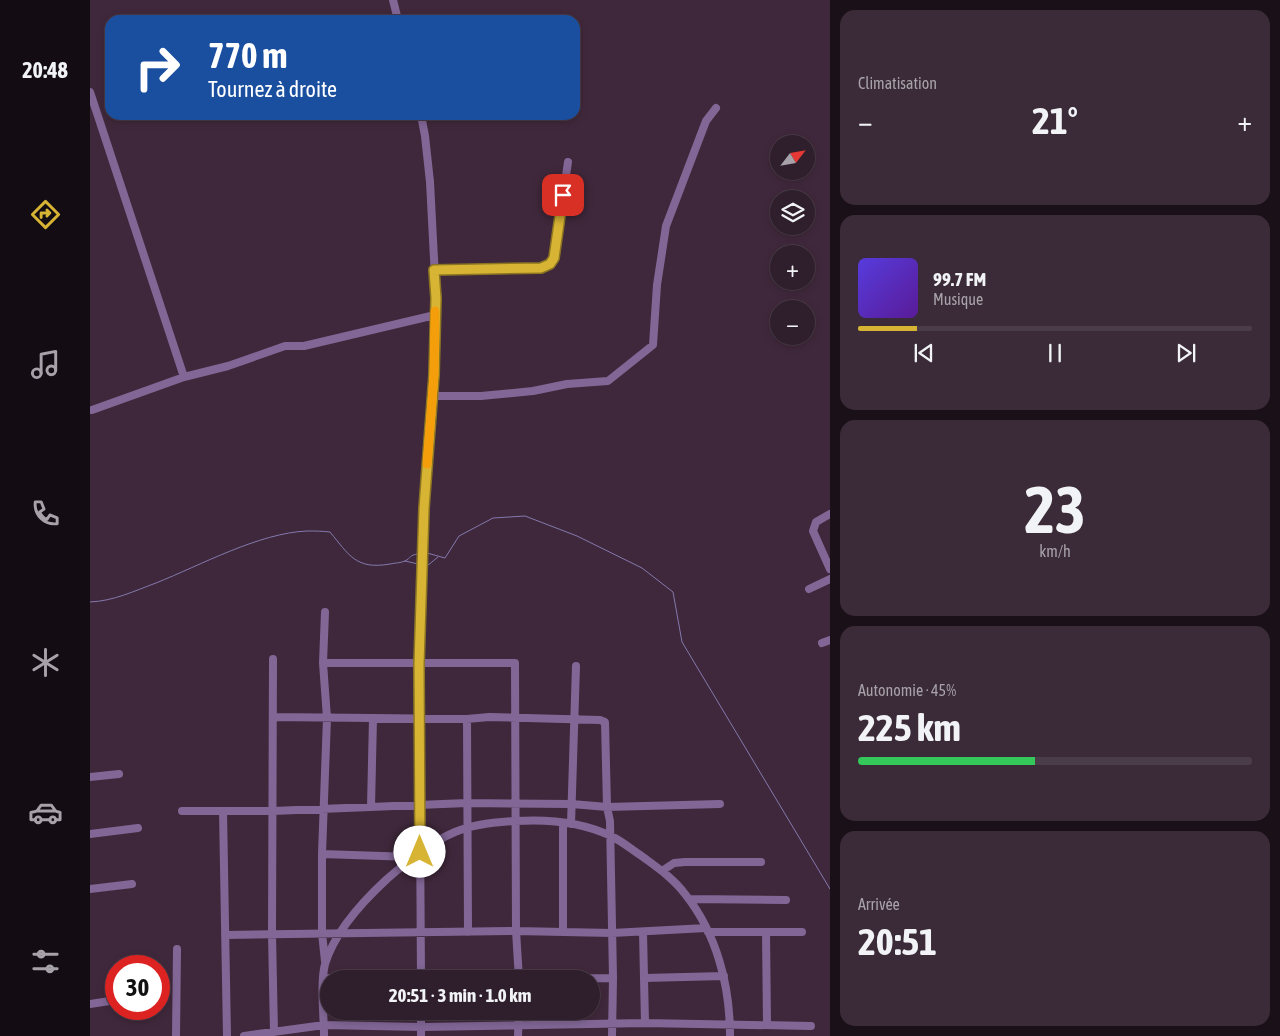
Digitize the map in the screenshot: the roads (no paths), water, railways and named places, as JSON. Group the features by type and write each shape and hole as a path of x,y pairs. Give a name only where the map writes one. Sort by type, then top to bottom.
{"street":[{"path":"394,0 397,15"},
{"path":"90,92 184,377"},
{"path":"432,396 481,396 534,391 567,384 608,381 653,345 657,285 666,226 706,121 716,108"},
{"path":"421,970 419,664 424,508 432,396 435,315 430,182 422,120"},
{"path":"434,270 541,268 550,264 554,258 568,162"},
{"path":"92,410 184,377 228,366 285,346 304,346 435,315"},
{"path":"830,514 816,522 814,531 830,570"},
{"path":"809,589 830,579"},
{"path":"324,612 323,663 327,718 322,854 322,933 325,970"},
{"path":"273,659 272,934 274,1032"},
{"path":"323,663 515,663 516,931 518,970"},
{"path":"563,931 567,824 572,804 576,666"},
{"path":"273,716 466,719 489,717 600,720 604,722 607,807 610,820 613,978 612,1036"},
{"path":"372,808 373,718"},
{"path":"466,719 468,932"},
{"path":"90,777 119,774"},
{"path":"182,811 273,811 516,803 607,807 720,804"},
{"path":"223,811 227,1036"},
{"path":"325,966 340,932 368,897 412,857 446,836 467,828 495,822 530,820 567,824 610,836 662,871 679,887 689,900 707,930 724,976 729,999 730,1036"},
{"path":"90,834 138,828"},
{"path":"322,854 412,857"},
{"path":"662,871 674,863 761,862"},
{"path":"90,889 132,884"},
{"path":"689,900 786,900"},
{"path":"225,935 516,931 612,933 707,930 802,932"},
{"path":"643,932 645,1023"},
{"path":"766,932 767,1024"},
{"path":"176,1036 177,949"},
{"path":"644,978 724,976"},
{"path":"600,978 613,978"},
{"path":"90,1004 105,1002"},
{"path":"324,1020 324,1036"},
{"path":"518,1020 518,1036"},
{"path":"244,1036 324,1025 422,1032 612,1023 811,1026"}],"waterway":[{"path":"427,553 445,558 459,536 493,518 525,516 577,536 642,568 673,592 682,642 830,889"},
{"path":"90,602 124,595 250,544 269,537 289,533 307,531 330,532 348,554 361,563 369,565 402,562 418,554"},
{"path":"427,566 438,557"},
{"path":"405,561 418,564"}]}
